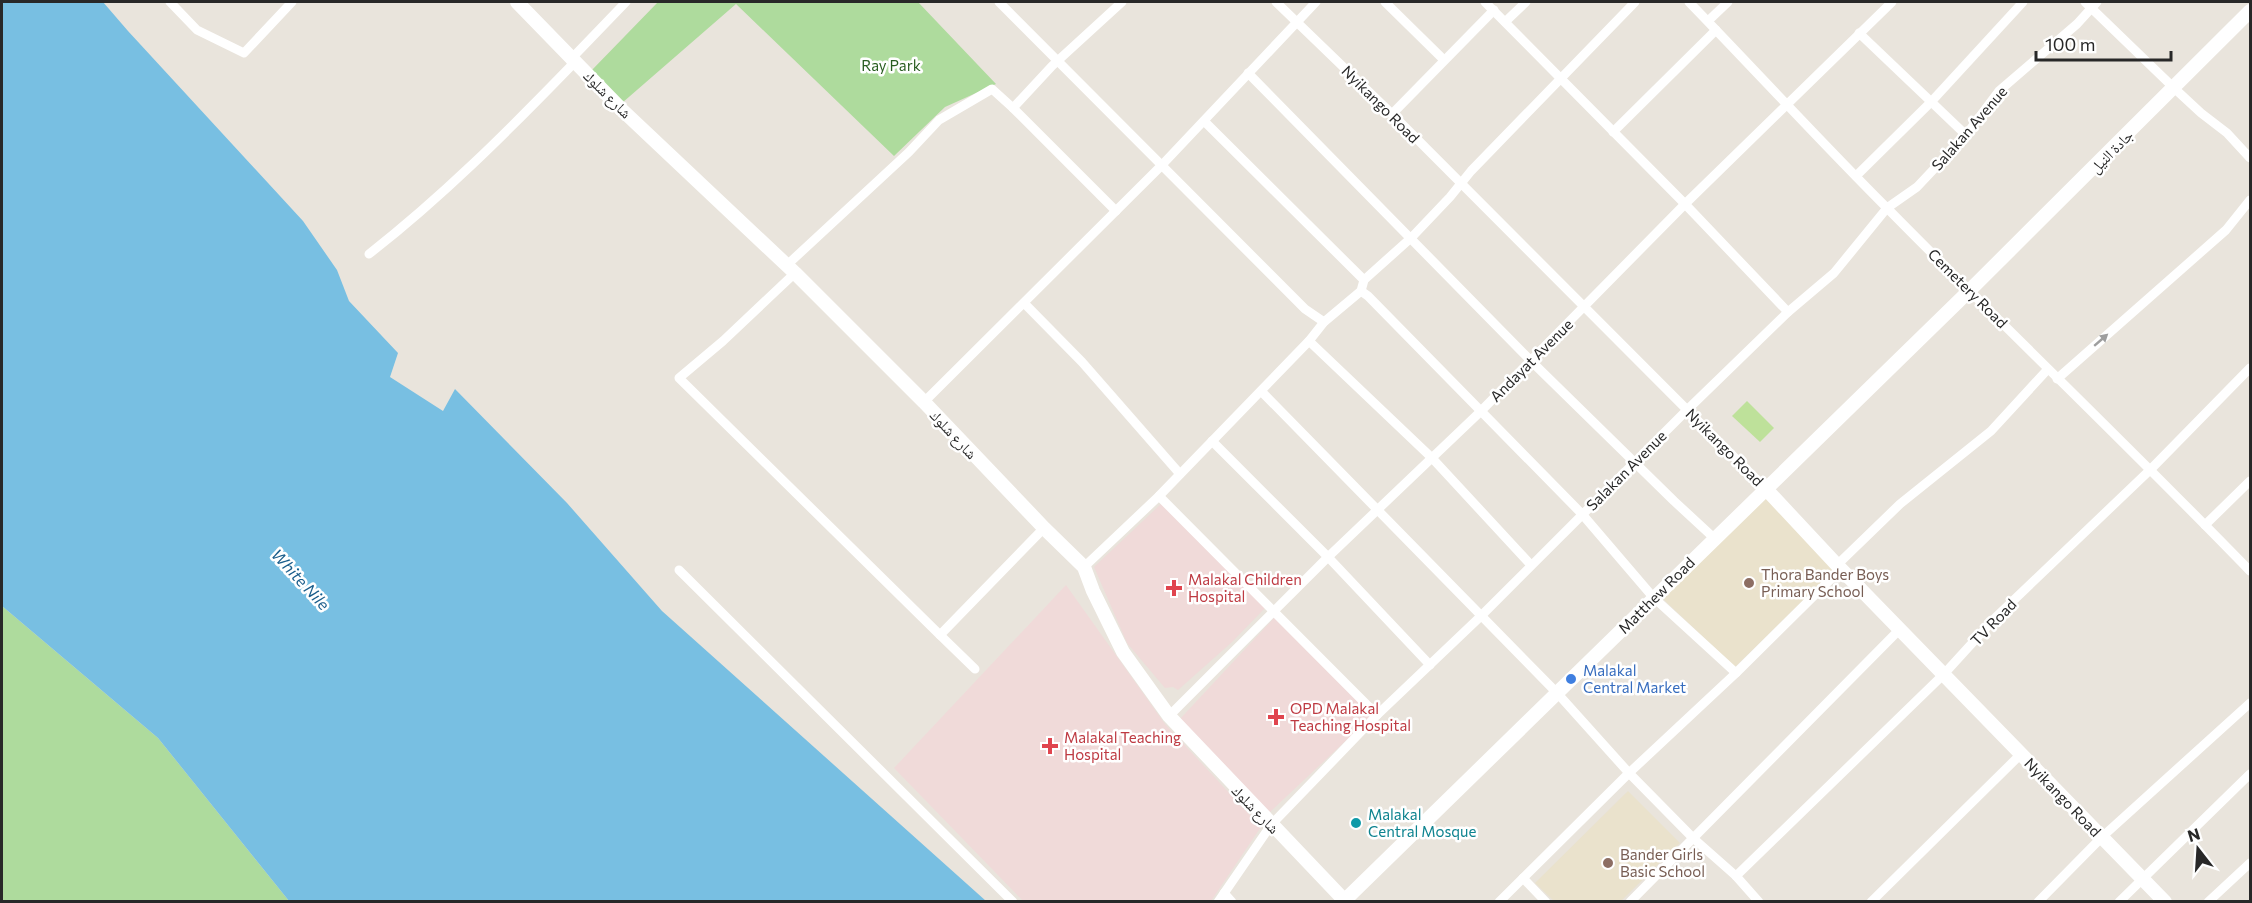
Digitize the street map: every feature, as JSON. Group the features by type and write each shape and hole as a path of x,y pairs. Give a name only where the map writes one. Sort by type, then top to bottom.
{"street":[{"path":"170,2 197,30 244,52 292,2"},
{"name":"شارع شلوك","path":"517,2 621,109 791,269 1084,567 1093,591 1123,652 1169,716 1345,901"},
{"path":"369,254 416,217 504,135 571,66 572,58 626,2"},
{"path":"999,2 1305,309 1324,322"},
{"path":"1013,108 1058,61 1122,2"},
{"name":"Nyikango Road","path":"1276,2 1392,114 1766,489 2165,902"},
{"path":"924,402 1161,166 1316,2"},
{"path":"1385,2 1444,60"},
{"path":"1485,2 1685,204 1788,312"},
{"path":"1505,22 1526,2"},
{"path":"1084,567 1159,496 1324,322 1360,291 1364,280 1412,237 1450,197 1460,183 1635,2"},
{"name":"Cemetery Road","path":"1689,2 1887,208 2057,379 2151,469 2250,571"},
{"path":"1708,21 1728,2"},
{"name":"Andayat Avenue","path":"1169,716 1328,557 1480,412 1685,204 1892,2"},
{"path":"1856,176 1931,102 2023,2"},
{"path":"2091,3 2174,88 2201,113 2228,133 2250,158"},
{"name":"Salakan Avenue","path":"1218,902 1271,825 1377,715 1481,616 1788,312 1834,273 1887,208 1917,187 1966,135 1999,91 2077,24 2091,3"},
{"path":"1392,114 1494,10"},
{"name":"جادة النيل","path":"1970,290 2250,11"},
{"path":"1613,132 1716,30"},
{"path":"1859,33 1966,135"},
{"path":"1248,73 1412,237 1531,361 1714,538"},
{"path":"975,669 679,378 723,341 939,120 992,89 1116,211"},
{"path":"1204,121 1364,280"},
{"path":"2057,379 2226,230 2250,200"},
{"name":"Matthew Road","path":"1345,901 1558,694 1653,597 1970,290"},
{"path":"1360,291 1368,296 1424,352 1480,412 1582,514 1653,597 1736,673"},
{"path":"1024,303 1082,362 1180,474"},
{"path":"1309,340 1432,458 1531,565"},
{"name":"TV Road","path":"1736,876 1944,674 1996,617 2151,469 2250,368"},
{"path":"1499,902 1629,773 1736,673 1899,504 1991,431 2048,369"},
{"path":"1261,391 1558,694 1629,773 1693,838 1736,876 1759,902"},
{"path":"1212,441 1328,557 1430,665"},
{"path":"2205,525 2250,481"},
{"path":"1159,496 1377,715"},
{"path":"940,635 1044,528"},
{"path":"679,570 1013,902"},
{"path":"1630,902 1900,629"},
{"path":"2038,902 2102,837 2250,703"},
{"path":"1871,902 2021,754"},
{"path":"2119,902 2250,774"},
{"path":"2208,902 2250,863"},
{"path":"1523,878 1546,902"},
{"path":"1224,893 1232,902"}],"shaded area":[{"name":"Thora Bander Boys Primary School","path":"1767,497 1836,568 1735,667 1662,598"},
{"name":"Malakal Children Hospital","path":"1162,503 1265,608 1232,642 1178,690 1173,687 1165,688 1127,643 1094,567"},
{"name":"Malakal Teaching Hospital","path":"1066,585 1165,724 1261,827 1211,901 1023,901 894,768"},
{"name":"OPD Malakal Teaching Hospital","path":"1275,617 1373,715 1268,814 1179,720"},
{"name":"Bander Girls Basic School","path":"1628,791 1680,843 1621,901 1554,901 1535,883"}],"green space":[{"name":"Ray Park","path":"658,2 918,2 996,84 945,107 894,156 736,4 622,103 591,71"},
{"path":"1747,401 1774,428 1760,442 1732,416"},
{"path":"2,606 158,738 289,901 2,901"}],"water":[{"name":"White Nile","path":"2,2 103,2 303,221 337,270 349,301 398,353 390,377 443,411 455,389 567,503 662,611 986,901 289,901 158,738 2,606"}],"place":[{"name":"Thora Bander Boys Primary School","path":"1749,583"},
{"name":"Malakal Children Hospital","path":"1174,588"},
{"name":"Malakal Central Market","path":"1571,679"},
{"name":"OPD Malakal Teaching Hospital","path":"1276,717"},
{"name":"Malakal Teaching Hospital","path":"1050,746"},
{"name":"Malakal Central Mosque","path":"1356,823"},
{"name":"Bander Girls Basic School","path":"1608,863"}]}
